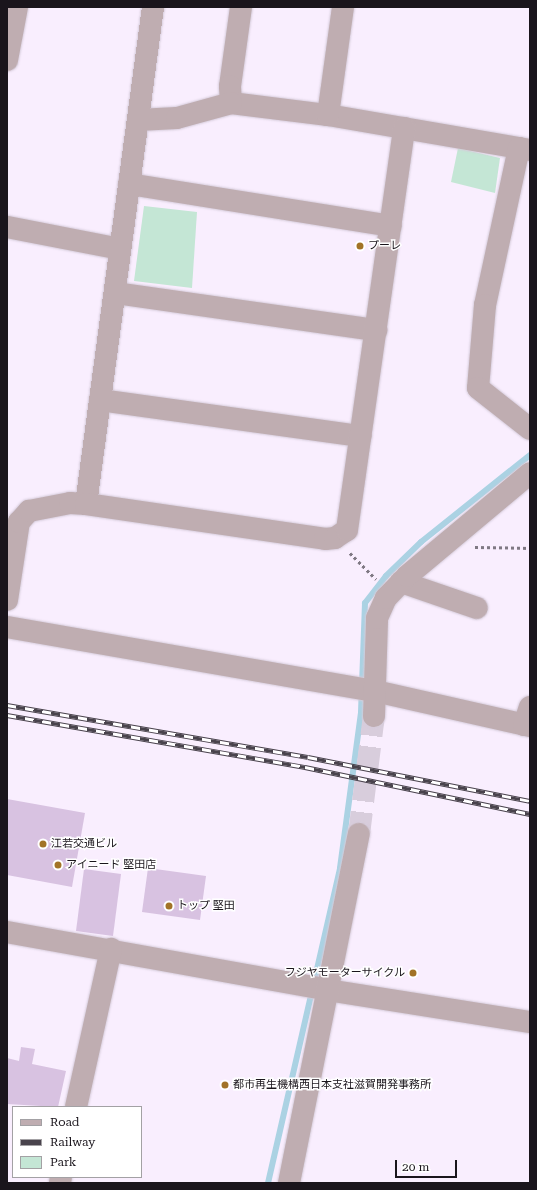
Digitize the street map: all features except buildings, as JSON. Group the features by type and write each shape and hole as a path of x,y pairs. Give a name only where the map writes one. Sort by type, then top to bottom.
{"street":[{"path":"7,60 17,7"},
{"path":"86,504 153,7"},
{"path":"231,103 230,86 242,7"},
{"path":"328,115 343,7"},
{"path":"138,120 177,118 231,103 328,115 525,149 485,305 478,388 530,429"},
{"path":"7,600 19,522 29,511 70,503 336,538 347,530 404,128"},
{"path":"129,184 391,226"},
{"path":"7,227 120,249"},
{"path":"115,293 376,330"},
{"path":"100,400 361,436"},
{"path":"374,716 364,689 377,618 386,598 401,582 530,473"},
{"path":"401,582 477,608"},
{"path":"7,627 528,719"},
{"path":"290,1183 318,988 359,834"},
{"path":"7,932 111,949 318,988 530,1022"},
{"path":"76,1106 111,949"}],"path":[{"path":"336,538 375,578"},
{"path":"473,547 530,548"}],"green space":[{"path":"458,148 500,158 495,193 451,182"},
{"path":"144,206 197,212 192,288 134,281"}],"waterway":[{"path":"268,1183 340,868 361,712 365,603 386,576 421,542 530,455"}],"tunnel":[{"path":"359,834 374,716"}],"railway":[{"path":"7,705 308,757 530,801"},
{"path":"7,715 305,767 530,814"}],"place":[{"name":"プーレ","path":"360,246"},
{"name":"江若交通ビル","path":"43,844"},
{"name":"アイニード 堅田店","path":"58,865"},
{"name":"トップ 堅田","path":"169,906"},
{"name":"フジヤモーターサイクル","path":"413,973"},
{"name":"都市再生機構西日本支社滋賀開発事務所","path":"225,1085"}]}
